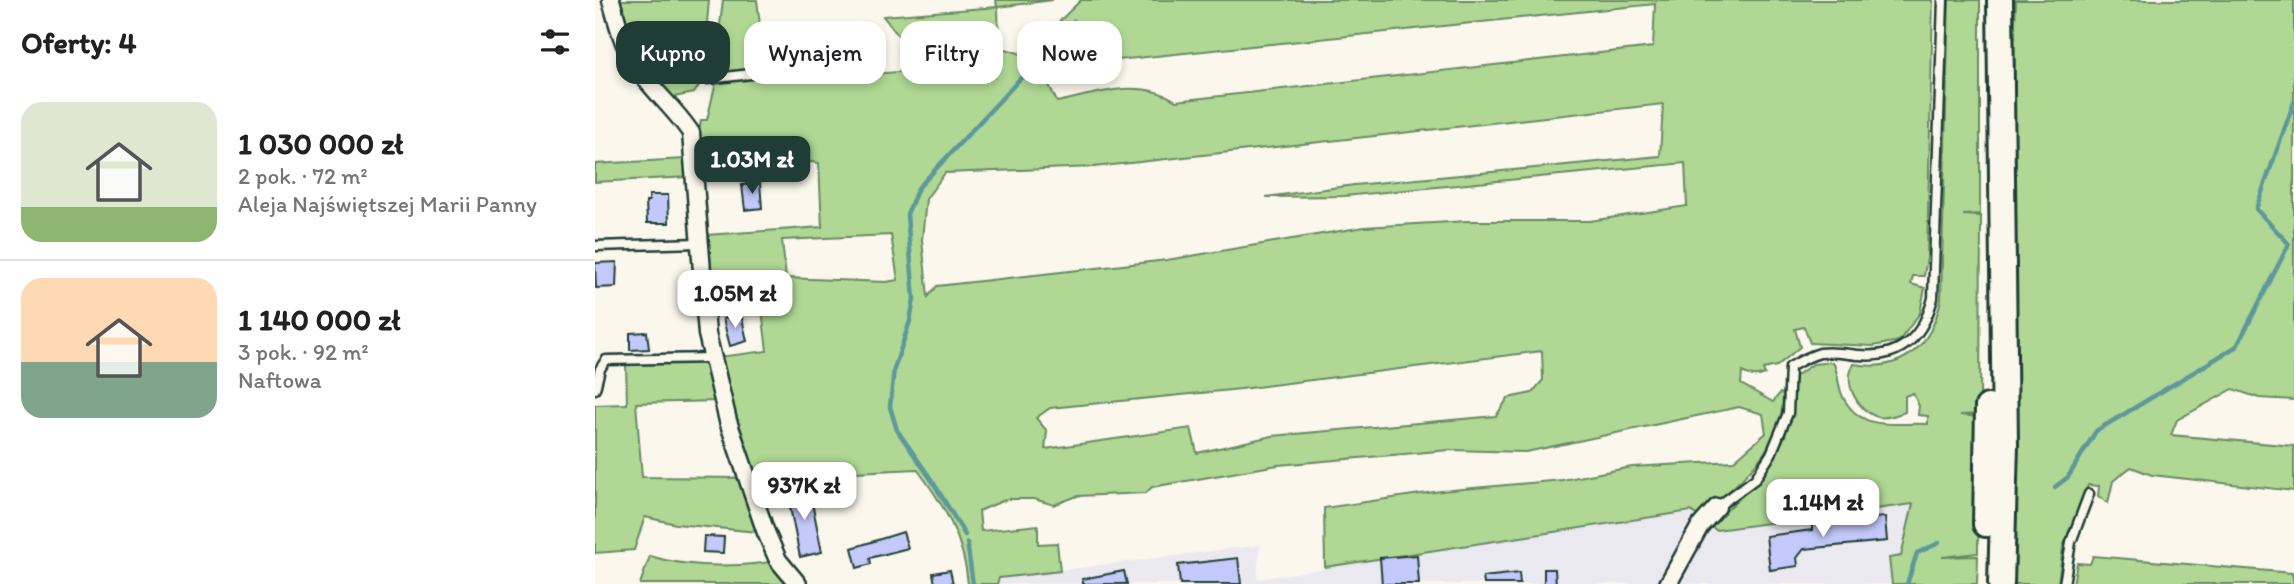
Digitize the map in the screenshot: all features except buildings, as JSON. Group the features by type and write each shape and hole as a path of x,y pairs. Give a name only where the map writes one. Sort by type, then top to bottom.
{"main road":[{"path":"1986,584 1988,0"},
{"path":"2000,0 2005,445 2001,584"}],"street":[{"path":"611,0 621,36 634,63 676,110 691,133 708,334 728,421 765,530 778,560 798,584"},
{"path":"1668,584 1700,526 1717,507"}],"lane":[{"path":"1717,507 1755,478 1771,454 1788,413 1790,367 1823,352 1887,354 1903,348 1918,336 1928,319 1933,298 1943,0"},
{"path":"595,246 699,243"},
{"path":"595,389 600,369 606,360 714,358"},
{"path":"2064,584 2071,542 2089,494"}],"shaded area":[{"path":"1913,504 1901,556 1890,558 1892,584 997,584 999,578 1260,545 1257,579 1691,511 1716,530"}],"green space":[{"path":"615,0 709,0 707,21 622,21"},
{"path":"723,0 757,0 760,21 744,21 744,72 730,74 730,21 720,21"},
{"path":"996,0 1053,0 998,7 998,21 900,21 900,38 883,16 997,7"},
{"path":"1081,0 1933,0 1927,257 1924,276 1913,276 1911,284 1925,288 1920,313 1899,341 1873,346 1810,343 1804,327 1795,329 1800,347 1777,366 1763,369 1765,374 1759,376 1742,372 1741,384 1773,402 1780,393 1783,394 1776,432 1756,464 1700,518 1691,511 1325,567 1324,508 1441,491 1562,480 1632,467 1734,461 1766,433 1763,414 1739,407 1526,452 1450,450 1278,465 1152,487 1146,493 1077,496 1054,505 1034,499 1007,499 979,511 981,531 1038,525 1038,544 1057,543 1060,571 999,578 997,584 968,584 962,552 951,523 917,469 754,477 718,357 767,351 761,302 709,314 706,235 822,227 819,163 759,160 700,170 698,138 701,120 707,120 716,84 730,84 730,80 744,77 744,84 886,84 886,73 900,72 900,84 1003,84 1003,48 1017,53 1017,84 1049,84 1057,102 1102,92 1133,89 1148,90 1176,101 1653,47 1655,4 1122,60 1122,21 1060,21","holes":["1663,104 1660,156 1354,185 1266,197 1344,196 1685,163 1687,206 1590,221 1468,221 1364,227 1167,260 937,286 928,297 922,240 926,199 945,173 1094,167","891,235 898,280 886,282 786,278 782,240","1542,351 1543,380 1532,393 1508,398 1496,416 1272,436 1197,453 1191,428 1045,449 1047,431 1036,418 1050,408 1241,389"]},
{"path":"1949,0 1980,0 1980,214 1963,215 1981,216 1980,414 1960,415 1979,417 1978,553 1942,557 1978,556 1977,584 1892,584 1889,558 1901,556 1913,504 1716,530 1710,526 1763,476 1785,436 1794,377 1813,364 1833,362 1844,399 1861,417 1881,424 1928,424 1928,416 1918,415 1919,406 1913,393 1905,396 1905,412 1884,417 1870,414 1854,395 1850,379 1854,364 1887,364 1901,360 1913,352 1931,330 1937,315 1941,299"},
{"path":"2016,0 2294,0 2294,400 2259,398 2233,389 2177,420 2171,435 2294,446 2294,491 2152,475 2131,467 2113,481 2108,503 2098,496 2099,486 2088,485 2063,547 2058,584 2015,584 2011,122"},
{"path":"657,84 700,84 694,93 674,97"},
{"path":"685,159 689,177 595,182 595,164"},
{"path":"697,361 706,363 719,401 636,403 642,477 742,478 758,532 676,524 645,517 634,550 595,553 595,405 627,404 626,364"},
{"path":"650,556 679,563 710,565 771,562 789,584 640,584"},
{"path":"2093,556 2292,573 2294,584 2073,584 2077,563 2090,564"}],"waterway":[{"path":"965,535 897,430 890,407 894,369 910,321 914,299 907,214 918,188 1017,82"},
{"path":"2055,487 2068,477 2096,431 2237,346 2289,244 2256,209 2294,102"},
{"path":"967,543 973,584"},
{"path":"1907,584 1917,553 1939,543"}]}
